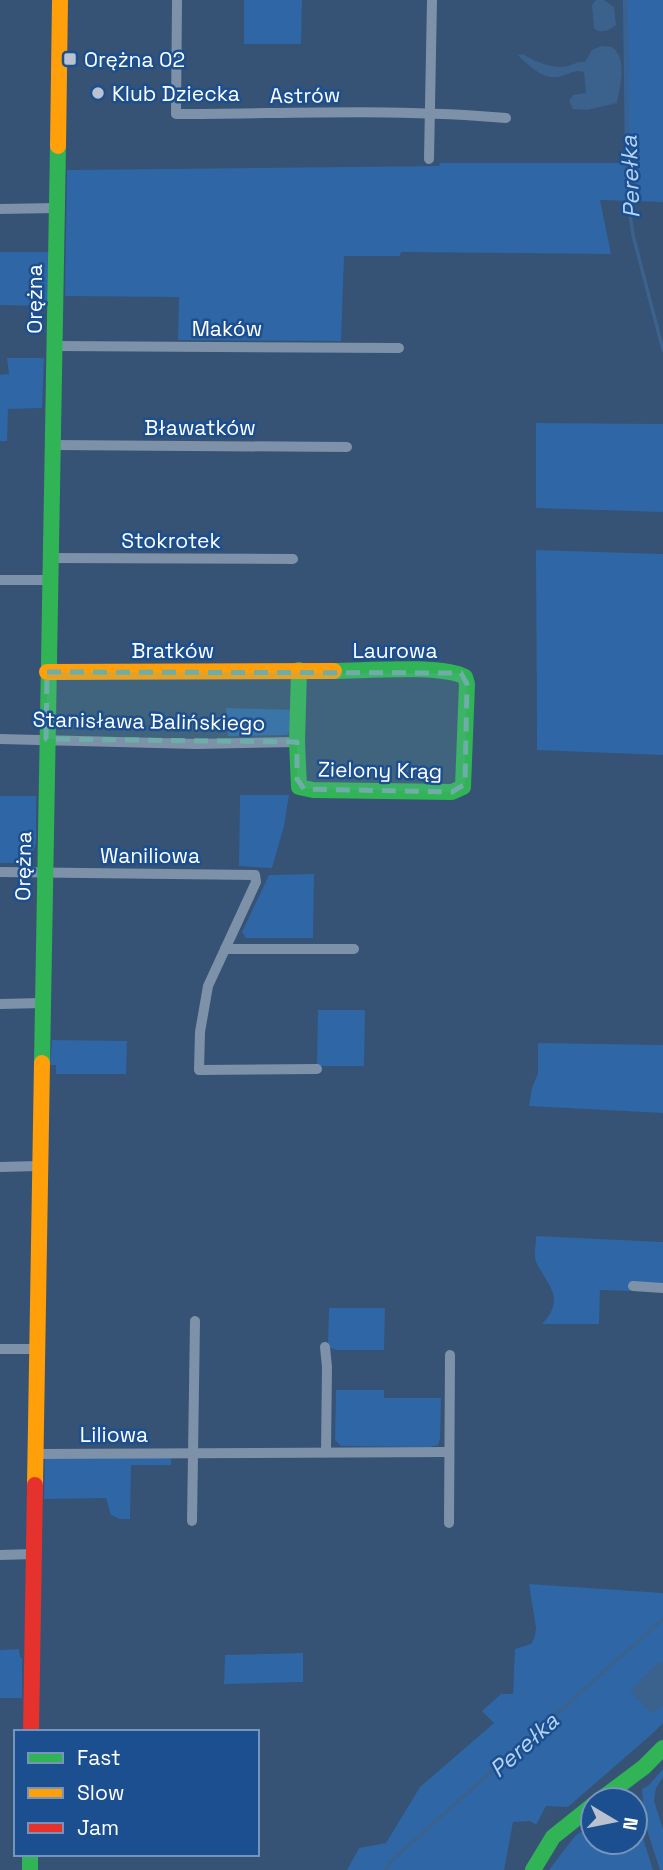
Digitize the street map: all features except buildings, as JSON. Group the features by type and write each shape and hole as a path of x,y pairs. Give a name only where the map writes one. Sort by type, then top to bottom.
{"street":[{"name":"Orężna","path":"31,1730 48,580 55,346 60,0"},
{"name":"Astrów","path":"177,0 176,114 430,114 506,118"},
{"path":"429,159 432,0"},
{"path":"0,209 56,208"},
{"name":"Maków","path":"55,346 399,348"},
{"name":"Bławatków","path":"52,445 347,447"},
{"name":"Stokrotek","path":"49,558 293,559"},
{"path":"0,580 48,580"},
{"path":"297,742 299,670"},
{"name":"Bratków","path":"47,672 299,670"},
{"name":"Laurowa","path":"299,670 461,673 467,684 465,784"},
{"name":"Stanisława Balińskiego","path":"0,738 196,744 297,742"},
{"name":"Zielony Krąg","path":"297,742 299,787 313,790 452,792 461,789 465,784"},
{"name":"Waniliowa","path":"0,872 256,875 256,882 225,949"},
{"path":"317,1069 199,1070 205,996 215,967 225,949 354,949"},
{"path":"0,1004 42,1003"},
{"path":"0,1167 39,1166"},
{"path":"632,1286 663,1288"},
{"path":"192,1521 195,1321"},
{"path":"325,1347 326,1452"},
{"path":"0,1349 37,1349"},
{"path":"449,1523 450,1355"},
{"name":"Liliowa","path":"35,1454 449,1452"},
{"path":"0,1555 34,1554"},
{"path":"618,1786 663,1748"},
{"path":"533,1870 553,1837 579,1816"}],"highlighted area":[{"path":"47,672 461,673 467,684 465,784 452,792 304,789 297,779 297,742 46,739"}],"shaded area":[{"path":"244,0 302,0 301,44 244,44"},
{"path":"596,0 604,0 614,7 616,25 608,30 599,31 594,28 592,5"},
{"path":"623,0 663,0 663,202 600,200 611,254 401,252 400,256 344,256 341,341 178,340 179,297 65,296 67,170 439,166 440,163 625,163"},
{"path":"601,46 612,47 620,58 622,73 617,103 587,110 573,109 569,101 573,95 586,93 584,72 550,77 538,72 518,55 523,54 544,64 562,67 585,62 592,50"},
{"path":"0,252 51,252 49,306 0,305"},
{"path":"7,358 44,358 42,408 8,409 7,441 0,441 0,375 9,374"},
{"path":"536,423 663,424 663,512 536,508"},
{"path":"536,550 663,554 663,755 537,750"},
{"path":"226,708 294,710 294,724 287,735 228,736"},
{"path":"240,795 289,795 284,826 272,868 239,866"},
{"path":"0,796 36,796 36,843 29,863 0,863"},
{"path":"314,874 313,938 246,938 242,932 269,875"},
{"path":"318,1010 365,1010 364,1066 317,1066"},
{"path":"52,1040 127,1041 126,1074 56,1074 56,1065 50,1065"},
{"path":"538,1043 663,1045 663,1113 529,1106 538,1073"},
{"path":"536,1236 663,1242 663,1284 630,1284 630,1291 600,1290 599,1324 542,1324 553,1307 554,1300 536,1261"},
{"path":"329,1308 385,1308 384,1350 336,1350 328,1347"},
{"path":"336,1390 384,1390 384,1398 441,1398 438,1445 341,1446 335,1440"},
{"path":"171,1457 171,1465 131,1465 130,1519 111,1515 106,1498 44,1499 45,1459"},
{"path":"529,1584 663,1593 663,1723 592,1786 579,1786 579,1797 568,1807 546,1806 536,1825 530,1821 513,1822 504,1870 347,1870 359,1848 386,1843 420,1787 494,1723 482,1711 501,1694 513,1694 515,1649 531,1644 536,1628"},
{"path":"19,1649 22,1658 22,1698 0,1698 0,1650"},
{"path":"303,1653 303,1682 224,1684 225,1655"},
{"path":"658,1662 663,1663 663,1706 651,1713 630,1691"},
{"path":"663,1769 663,1777 656,1788 654,1801 663,1829 663,1870 660,1870 649,1836 649,1785"},
{"path":"579,1833 579,1856 649,1856 653,1870 549,1870"}],"waterway":[{"name":"Perełka","path":"626,0 628,201 633,235 663,350"},
{"name":"Perełka","path":"386,1870 391,1861 663,1619"}],"traffic: fast":[{"path":"42,1063 58,146"},
{"path":"299,670 299,787 313,790 452,792 463,787 467,684 465,677 421,669 334,671"},
{"path":"619,1786 663,1748"},
{"path":"533,1870 553,1837 579,1816"},
{"path":"30,1856 30,1870"}],"traffic: slow":[{"path":"58,146 60,0"},
{"path":"47,672 334,671"},
{"path":"35,1485 42,1063"}],"traffic: jam":[{"path":"31,1730 35,1485"}],"place":[{"name":"Orężna 02","path":"70,59"},
{"name":"Klub Dziecka","path":"98,93"}]}
